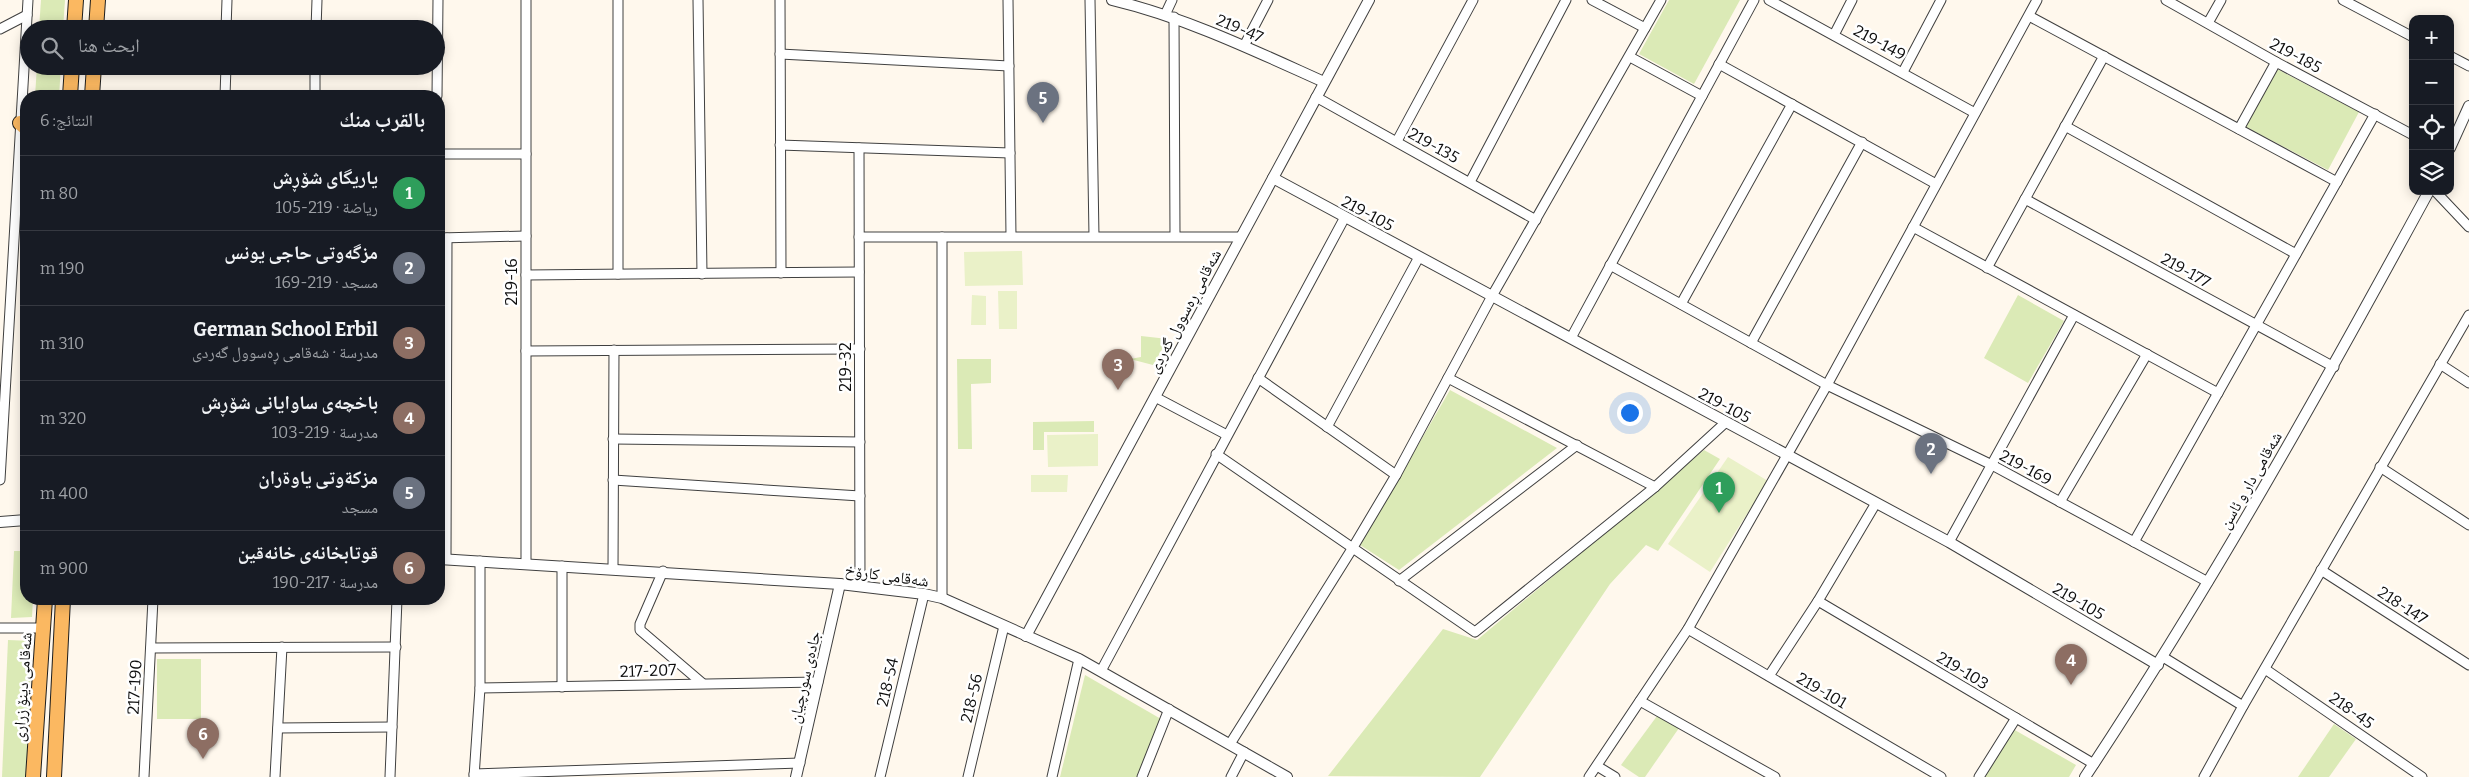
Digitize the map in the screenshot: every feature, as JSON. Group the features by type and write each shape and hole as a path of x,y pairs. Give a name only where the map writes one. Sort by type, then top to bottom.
{"main road":[{"path":"75,20 76,0"},
{"path":"97,20 98,0"},
{"path":"70,90 71,75"},
{"path":"92,90 93,75"},
{"name":"شەقامی دینۆ زراری","path":"33,777 45,605"},
{"path":"54,777 62,605"}],"street":[{"path":"28,0 28,20"},
{"path":"226,20 227,0"},
{"path":"316,20 317,0"},
{"path":"438,0 438,20"},
{"name":"219-16","path":"526,0 526,564"},
{"path":"618,0 618,274"},
{"path":"698,0 702,274"},
{"path":"780,0 781,273"},
{"path":"1008,0 1012,236"},
{"path":"1090,0 1094,236"},
{"name":"219-47","path":"1112,0 1169,16 1244,46 1324,82"},
{"path":"1172,0 1169,16 1175,236"},
{"path":"1244,46 1268,0"},
{"name":"شەقامی ڕەسوول گەردی","path":"1026,636 1368,0"},
{"path":"1397,141 1473,0"},
{"path":"1470,182 1566,0"},
{"path":"1592,0 1646,28"},
{"path":"1230,744 1396,475 1492,296 1661,0"},
{"path":"1571,338 1754,0"},
{"name":"219-149","path":"1768,0 1975,113"},
{"path":"1834,35 1852,0"},
{"path":"1903,72 1941,0"},
{"path":"1590,777 1688,629 1827,385 2037,0"},
{"name":"219-185","path":"2166,0 2276,62 2409,133"},
{"path":"2208,23 2221,0"},
{"path":"2343,0 2409,35"},
{"path":"0,29 28,14"},
{"path":"2029,16 2336,182"},
{"path":"780,54 1009,66"},
{"path":"1987,268 2104,56"},
{"path":"1630,57 1702,96"},
{"path":"2454,58 2469,66"},
{"path":"2239,130 2276,62"},
{"path":"1719,64 1936,184"},
{"path":"25,75 25,90"},
{"path":"225,90 226,75"},
{"path":"315,75 315,90"},
{"path":"437,75 437,90"},
{"name":"219-135","path":"1316,97 1536,220"},
{"path":"1681,304 1792,104"},
{"path":"2454,139 2469,106"},
{"path":"2134,542 2375,114"},
{"path":"2065,126 2296,254"},
{"path":"1751,343 1862,142"},
{"path":"780,144 1010,153"},
{"name":"219-32","path":"860,148 860,585"},
{"path":"445,154 526,154"},
{"path":"0,480 2,393 20,163"},
{"name":"219-105","path":"1272,178 1949,542 2161,661"},
{"name":"شەقامی دار و ئاسن","path":"2085,777 2161,661 2208,582 2334,367 2427,195"},
{"path":"2439,195 2467,222"},
{"name":"219-177","path":"2025,199 2334,367"},
{"path":"1101,671 1345,217"},
{"path":"1913,227 2218,393"},
{"path":"445,238 526,236"},
{"path":"859,236 1241,237"},
{"path":"942,236 942,598"},
{"path":"1326,427 1419,257"},
{"name":"219-169","path":"1610,265 1827,385 1992,465 2208,582"},
{"path":"526,275 859,272"},
{"path":"0,303 9,299"},
{"path":"2204,777 2242,706 2469,314"},
{"path":"1949,542 2074,315"},
{"path":"526,350 860,349"},
{"path":"612,568 614,350"},
{"path":"2060,502 2147,354"},
{"path":"2440,364 2469,383"},
{"path":"1258,378 1396,475"},
{"path":"1448,378 1655,487"},
{"path":"1155,397 1227,435"},
{"path":"1216,454 1475,632 1655,487 1726,422"},
{"path":"613,439 860,442"},
{"path":"1400,580 1578,445"},
{"path":"2380,467 2469,525"},
{"path":"613,480 860,496"},
{"path":"1769,676 1818,601 1876,503"},
{"path":"0,522 20,520"},
{"name":"شەقامی کارۆخ","path":"445,559 612,568 860,585 942,598 1078,659 1287,777"},
{"path":"480,561 480,688 474,776 800,763"},
{"path":"562,566 562,688"},
{"name":"218-147","path":"2321,570 2469,665"},
{"path":"663,572 640,624 640,630 702,683"},
{"name":"جادەی سورچیان","path":"796,777 840,584"},
{"name":"218-54","path":"880,777 924,594"},
{"name":"219-103","path":"1818,601 2094,764"},
{"name":"217-190","path":"144,777 153,605"},
{"path":"390,777 397,605"},
{"name":"218-56","path":"968,777 1004,626"},
{"path":"0,628 43,628"},
{"name":"219-101","path":"1688,629 1941,777"},
{"path":"275,777 282,647"},
{"path":"151,648 396,647"},
{"path":"1052,777 1078,659"},
{"path":"2161,661 2242,706"},
{"name":"218-45","path":"2265,668 2422,777"},
{"name":"217-207","path":"480,688 818,682"},
{"path":"1640,701 1775,777"},
{"path":"1142,777 1169,709"},
{"path":"1979,777 2016,718"},
{"path":"278,728 392,727"},
{"path":"1231,777 1244,752"},
{"path":"1597,766 1615,777"}],"green space":[{"path":"41,0 65,0 64,20 40,20"},
{"path":"1669,0 1740,0 1694,84 1639,54"},
{"path":"2277,69 2359,112 2328,170 2246,127"},
{"path":"36,75 60,75 59,90 35,90"},
{"path":"1022,251 1023,285 965,286 964,252"},
{"path":"998,291 1017,291 1017,329 999,329"},
{"path":"972,295 986,296 986,325 971,325"},
{"path":"2018,295 2064,321 2028,383 1984,358"},
{"path":"1141,336 1168,339 1153,365 1130,359 1141,357"},
{"path":"957,359 991,359 991,383 971,384 972,449 958,449"},
{"path":"1450,390 1557,448 1399,570 1360,545"},
{"path":"1094,421 1094,432 1044,432 1044,450 1033,450 1033,422"},
{"path":"1098,434 1098,466 1048,467 1047,435"},
{"path":"1704,450 1720,459 1658,551 1646,545 1610,584 1480,777 1328,776 1443,629 1477,640"},
{"path":"1728,457 1768,481 1710,572 1668,544"},
{"path":"1031,475 1068,475 1067,492 1031,492"},
{"path":"14,551 20,551 20,605 33,605 32,617 11,618"},
{"path":"8,640 32,641 26,777 2,777"},
{"path":"157,659 201,659 201,719 157,719"},
{"path":"1085,675 1161,719 1139,777 1060,777"},
{"path":"1657,716 1679,728 1645,777 1639,777 1621,765"},
{"path":"2334,724 2356,739 2329,777 2298,777"},
{"path":"2013,729 2076,765 2069,777 1985,777"}],"place":[{"name":"مزكةوتى ياوةران","path":"1043,123"},
{"name":"German School Erbil","path":"1118,390"},
{"name":"مزگەوتی حاجی یونس","path":"1931,474"},
{"name":"یاریگای شۆڕش","path":"1719,513"},
{"name":"باخچەی ساوایانی شۆڕش","path":"2071,685"},
{"name":"قوتابخانەی خانەقین","path":"203,759"}]}
